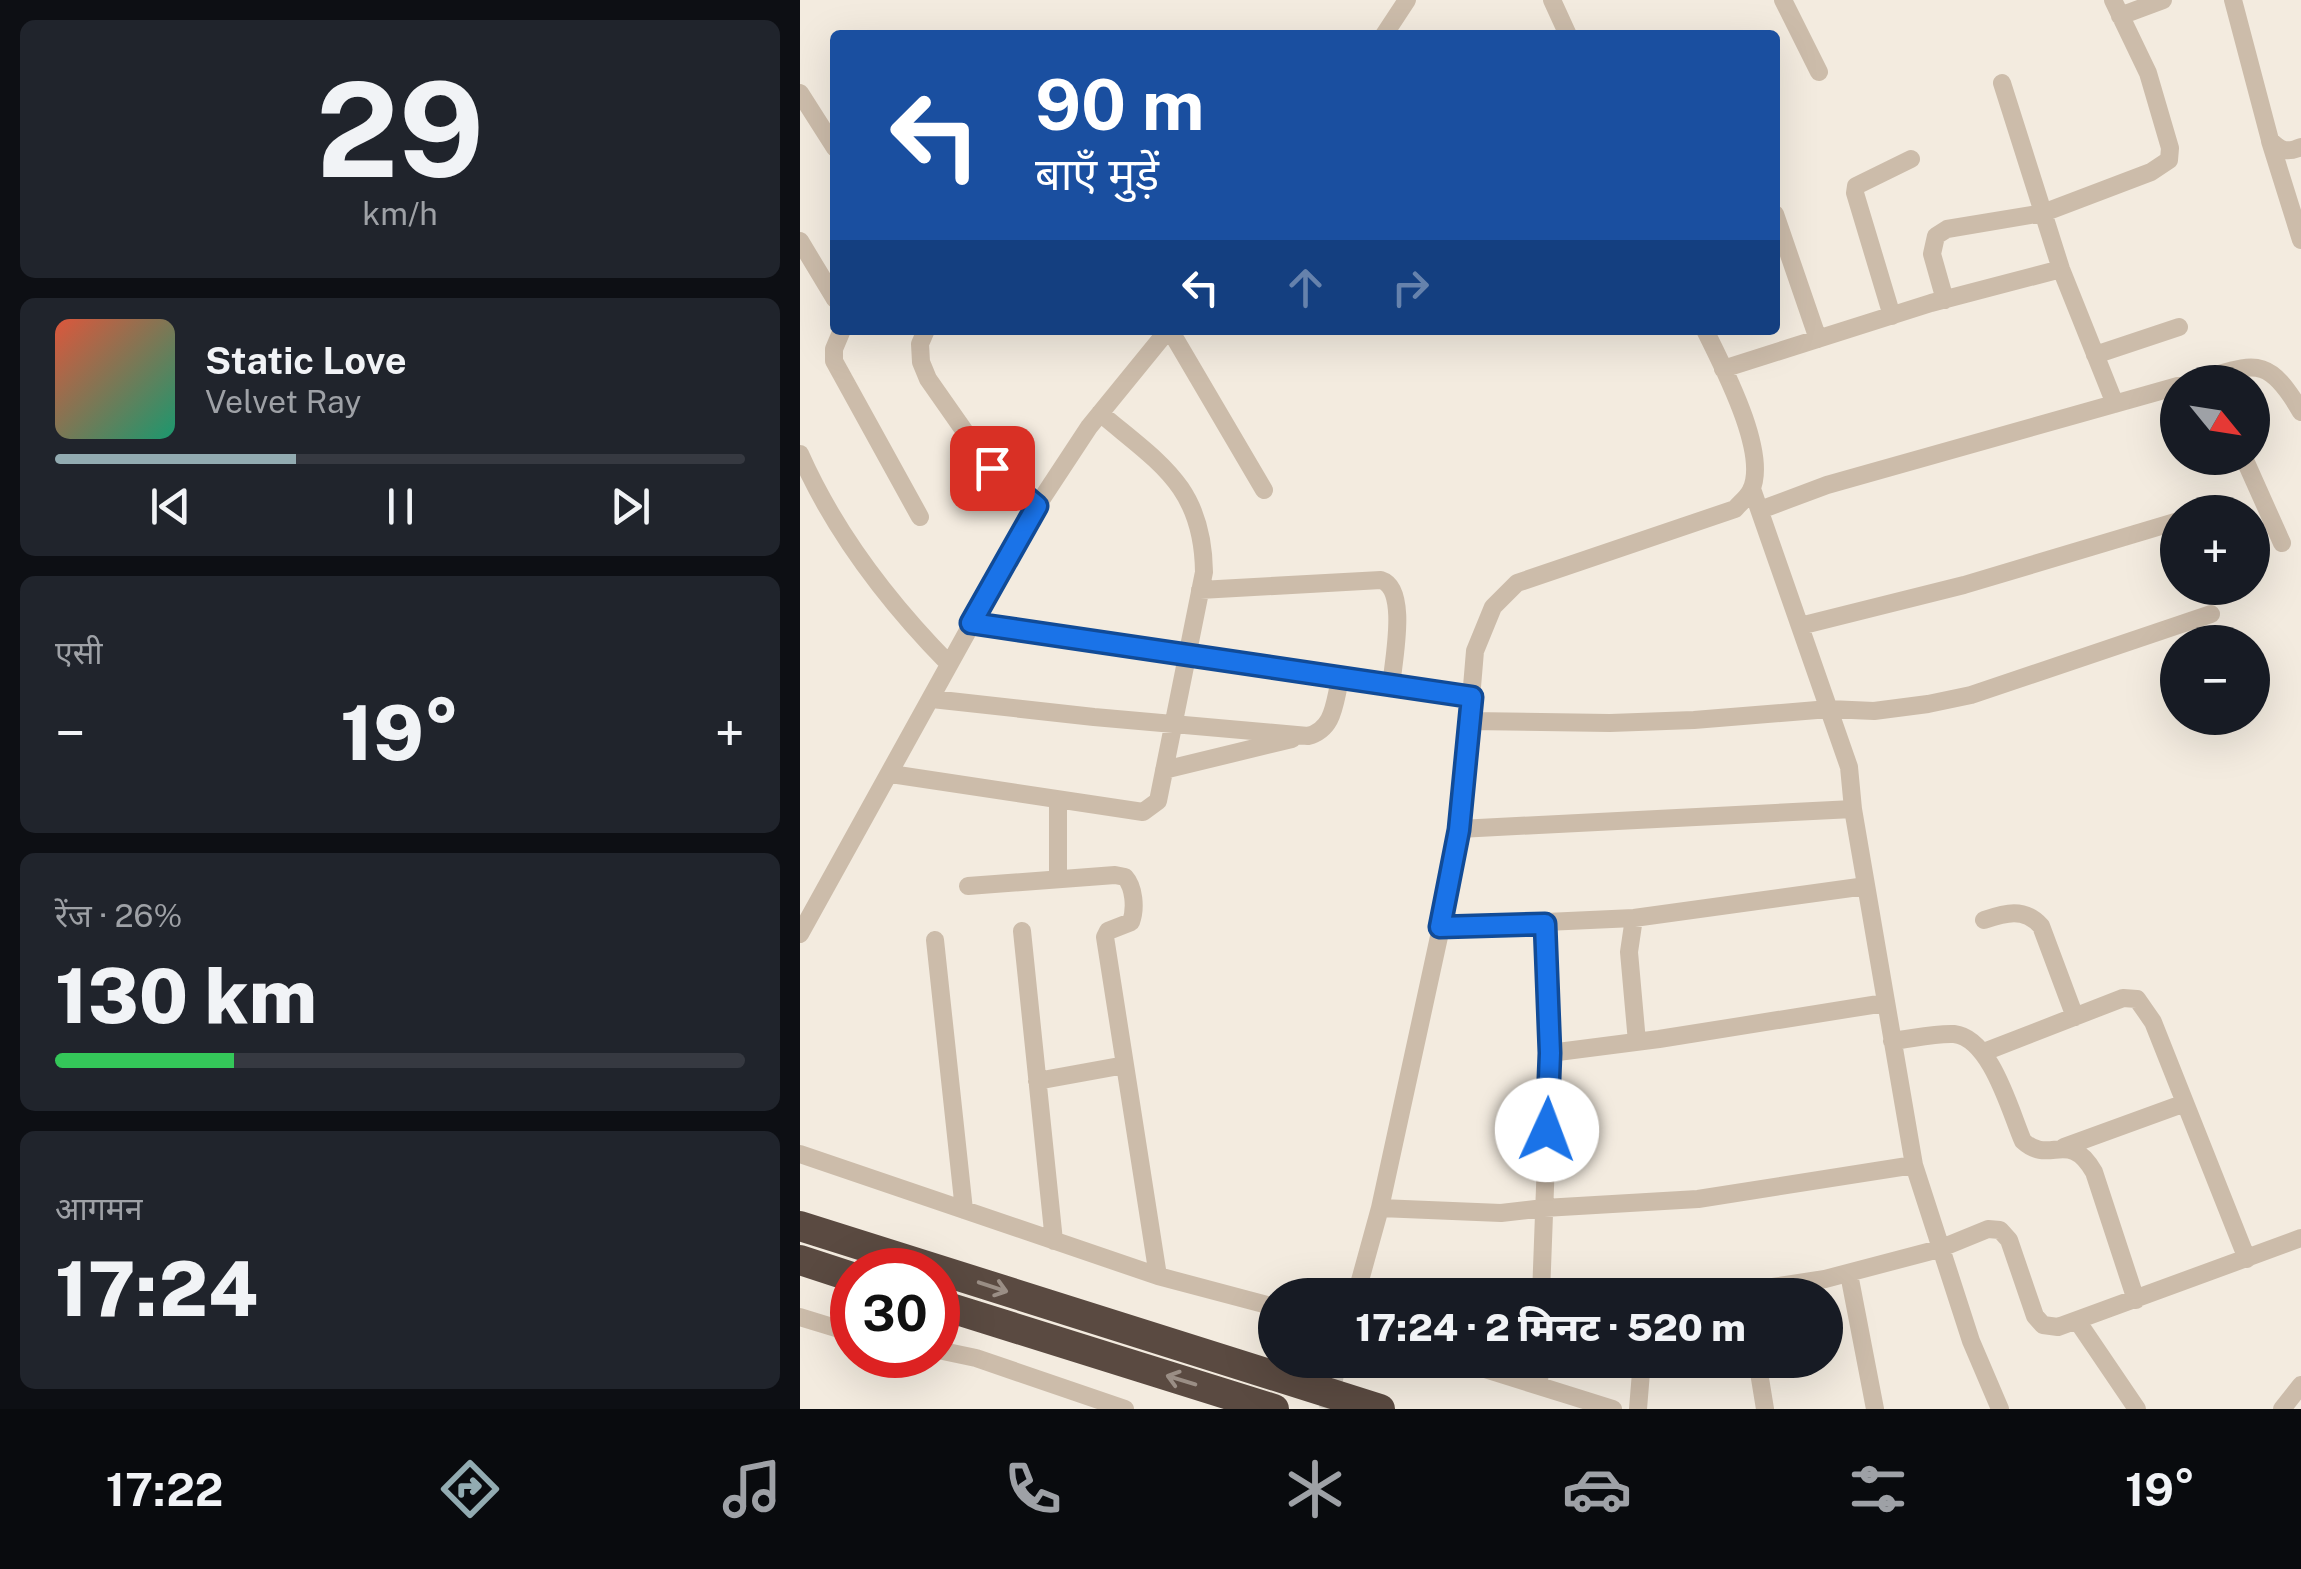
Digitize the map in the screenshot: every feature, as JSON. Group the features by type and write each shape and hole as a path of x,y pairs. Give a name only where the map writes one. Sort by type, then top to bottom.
{"highway":[{"path":"800,1226 1380,1409"},
{"path":"800,1260 830,1270"},
{"path":"960,1311 1274,1409"}],"street":[{"path":"1387,30 1407,0"},
{"path":"1552,0 1566,30"},
{"path":"1784,0 1819,72"},
{"path":"1945,300 1932,254 1936,236 1948,228 2042,213 2152,172 2168,160 2170,148 2148,73 2117,8 2163,0"},
{"path":"2233,0 2301,240"},
{"path":"2002,83 2060,269 2115,404"},
{"path":"800,93 830,140"},
{"path":"2270,140 2280,150 2301,147"},
{"path":"1892,316 1855,193 1856,186 1865,180 1911,159"},
{"path":"1780,226 1818,339"},
{"path":"800,241 830,290"},
{"path":"1724,369 1945,300 2060,269"},
{"path":"2095,355 2179,327"},
{"path":"840,335 834,361 920,517"},
{"path":"924,335 921,362 928,379 992,468 1037,506"},
{"path":"800,934 1037,506 1100,413 1165,335"},
{"path":"1172,335 1264,490"},
{"path":"1707,335 1752,442 1752,489 1848,767 1914,1165 1971,1340 2000,1409"},
{"path":"2270,372 2286,386 2301,412"},
{"path":"1760,510 1828,486 2160,391"},
{"path":"891,774 1143,812 1158,801 1184,656 1204,572 1203,542 1186,495 1174,476 1100,413"},
{"path":"800,454 823,501 887,596 949,664"},
{"path":"2252,475 2282,543"},
{"path":"1361,1278 1380,1208 1440,927 1459,830 1475,651 1493,607 1517,583 1735,509 1752,489"},
{"path":"1800,626 1964,584 2160,526"},
{"path":"1200,590 1381,580 1390,583 1396,591 1398,606 1392,686"},
{"path":"1470,721 1644,722 1829,709 1874,711 1971,695 2211,614"},
{"path":"971,623 1472,697"},
{"path":"1164,770 1322,732 1328,724 1340,680"},
{"path":"932,699 1308,736"},
{"path":"1058,800 1058,879"},
{"path":"1459,830 1853,809"},
{"path":"968,886 1115,876 1124,876 1130,884 1134,915 1131,922 1108,931 1106,938 1158,1276"},
{"path":"1440,927 1634,918 1866,886"},
{"path":"1984,920 2009,912 2034,918 2041,926 2074,1017"},
{"path":"1634,918 1629,952 1637,1042"},
{"path":"1542,1278 1550,1053 1545,924"},
{"path":"1022,930 1054,1240"},
{"path":"935,940 964,1210"},
{"path":"1984,1052 2123,998 2137,999 2153,1022 2247,1258"},
{"path":"1550,1053 1885,1002"},
{"path":"1892,1041 1954,1034 1970,1038 1984,1052 2023,1141 2042,1152 2185,1103"},
{"path":"1037,1081 1125,1066"},
{"path":"2064,1146 2086,1157 2094,1172 2136,1300"},
{"path":"800,1154 1158,1276 1258,1302"},
{"path":"1380,1208 1501,1213 1698,1199 1914,1165"},
{"path":"1827,1278 1939,1249 1988,1229 2000,1230 2009,1240 2035,1316 2043,1325 2058,1327 2301,1238"},
{"path":"1848,1274 1875,1409"},
{"path":"800,1317 830,1326"},
{"path":"2078,1322 2137,1409"},
{"path":"960,1355 1125,1409"},
{"path":"1513,1378 1614,1409"},
{"path":"1539,1378 1539,1386"},
{"path":"1638,1409 1641,1378"},
{"path":"1760,1378 1765,1409"},
{"path":"2282,1409 2301,1384"}],"tunnel":[{"path":"1328,1409 1334,1378"}],"route":[{"path":"992,468 1037,506 971,623 1472,697 1459,830 1440,927 1545,924 1550,1053 1547,1130"}]}
